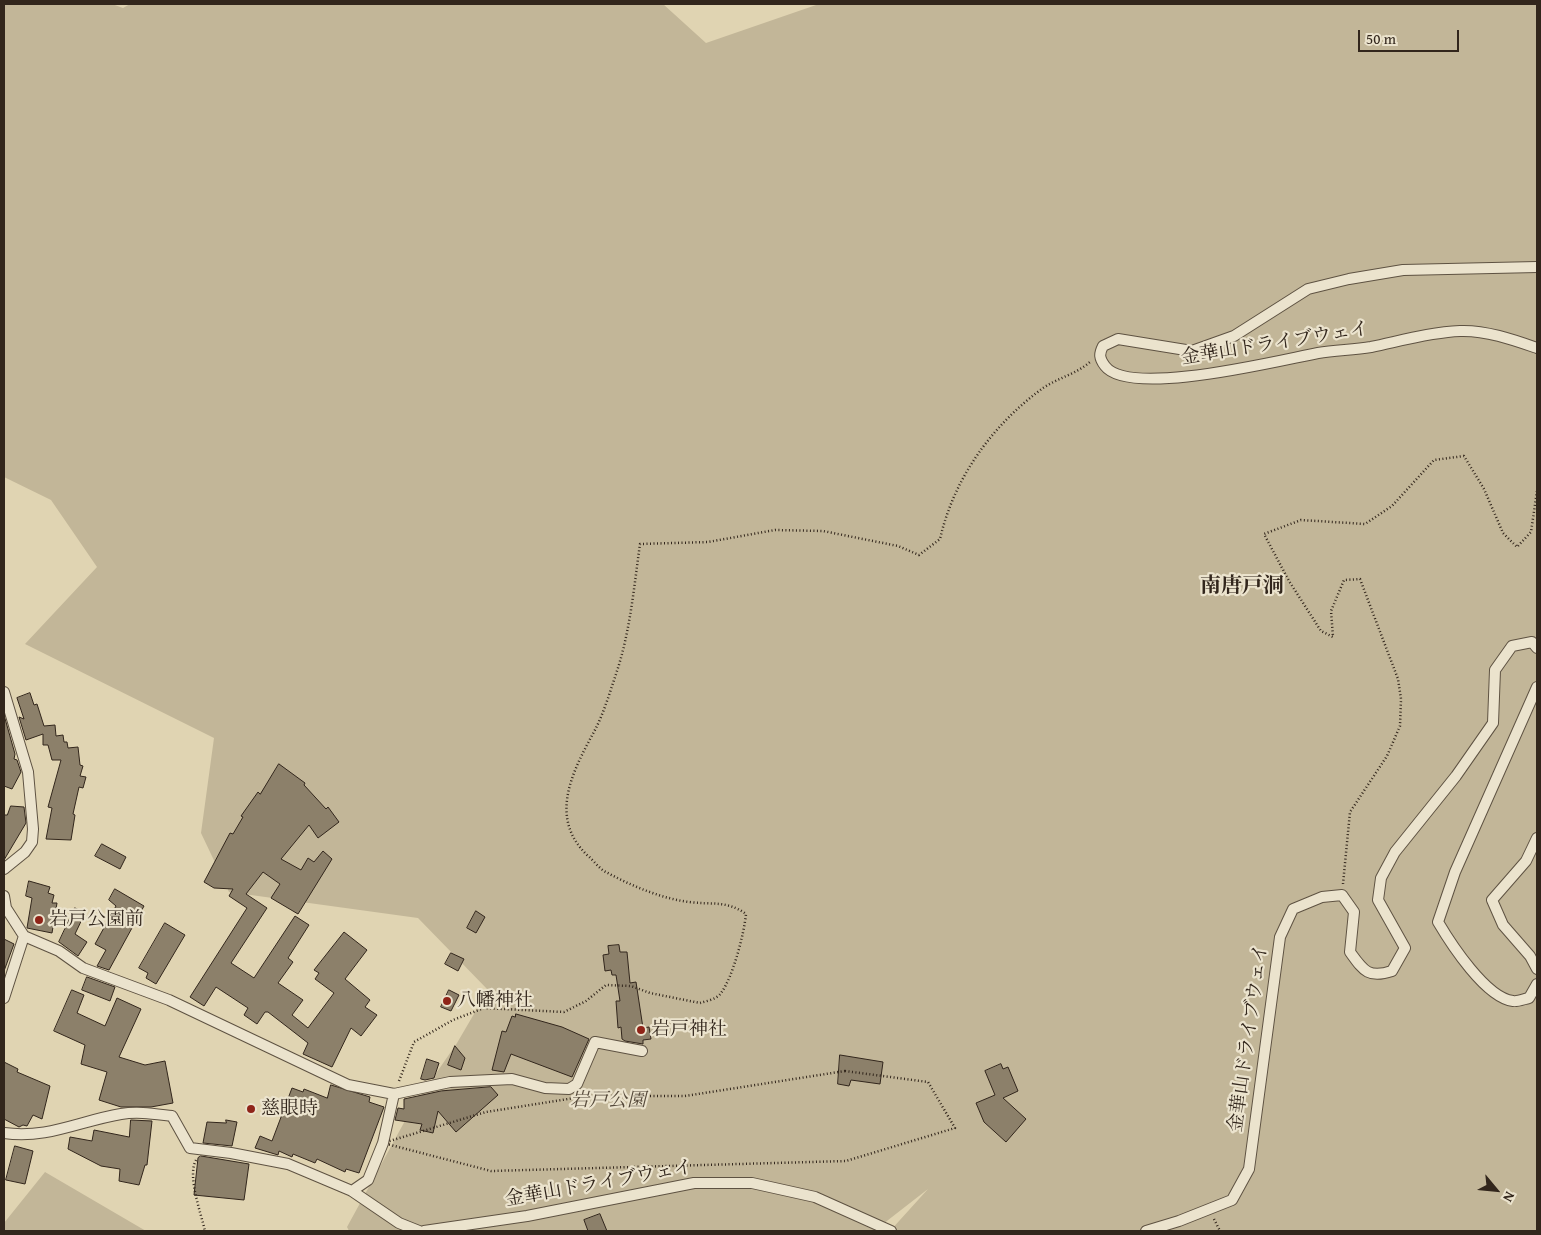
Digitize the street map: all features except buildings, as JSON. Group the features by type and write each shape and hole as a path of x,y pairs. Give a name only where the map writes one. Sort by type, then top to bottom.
{"street":[{"name":"金華山ドライブウェイ","path":"1537,267 1403,270 1349,279 1308,289 1234,336 1192,350 1118,339 1103,346 1100,360 1108,369 1123,378 1192,377 1320,352 1351,350 1459,331 1477,331 1537,348"},
{"path":"1342,895 1354,912 1350,952 1363,970 1378,976 1392,971 1405,948 1378,900 1381,878 1395,852 1456,776 1493,723 1495,670 1512,646 1532,642 1537,648"},
{"path":"1537,687 1455,872 1438,922 1471,970 1492,990 1513,1001 1529,998 1537,984"},
{"path":"4,692 28,772 33,829 32,842 25,852 4,869"},
{"path":"1537,838 1526,861 1492,900 1503,925 1530,956 1537,969"},
{"name":"金華山ドライブウェイ","path":"1146,1231 1179,1221 1232,1200 1249,1169 1280,937 1293,910 1322,897 1342,895"},
{"path":"4,896 6,908 24,936 59,951 83,968 169,1000 348,1085 394,1094 450,1082 512,1079 545,1088 568,1089 577,1084 595,1042 642,1051"},
{"path":"4,998 24,936"},
{"path":"352,1191 368,1180 383,1143 394,1094"},
{"path":"4,1133 19,1135 49,1133 120,1114 152,1113 172,1116 190,1148 231,1153 288,1164 352,1191 398,1223 419,1231"},
{"name":"金華山ドライブウェイ","path":"424,1231 528,1216 694,1183 752,1183 815,1197 891,1231"}],"path":[{"path":"394,1094 414,1042 453,1020 484,1008 564,1012 586,1001 606,985 631,986 650,993 700,1003 721,994 733,969 744,932 746,914 735,906 688,902 638,889 602,869 576,844 570,831 566,812 567,795 574,772 596,728 616,673 626,634 640,544 708,542 775,530 823,531 898,546 919,556 940,539 945,515 967,469 990,437 1013,412 1045,387 1080,370 1100,354"},
{"path":"1342,895 1350,812 1387,756 1400,726 1402,699 1398,679 1360,578 1344,580 1331,611 1334,637 1327,634 1321,631 1289,581 1264,534 1301,520 1365,524 1392,506 1434,460 1464,456 1484,489 1503,533 1517,547 1531,532 1537,492"},
{"path":"845,1071 928,1082 955,1128 846,1161 491,1171 383,1143 486,1112 587,1096 685,1096 845,1071"},
{"path":"201,1150 192,1168 205,1231"}],"green space":[{"name":"岩戸公園","path":"4,4 112,4 123,8 130,4 663,4 706,43 819,4 1537,4 1537,1231 890,1231 928,1189 874,1231 349,1231 347,1227 412,1108 457,1043 488,990 418,918 229,892 201,833 214,738 25,644 97,567 51,500 4,477"},
{"path":"45,1172 146,1231 4,1231 4,1223"}],"place":[{"name":"岩戸公園前","path":"39,920"},
{"name":"八幡神社","path":"447,1001"},
{"name":"岩戸神社","path":"641,1030"},
{"name":"慈眼時","path":"251,1109"}],"district":[{"name":"南唐戸洞","path":"1242,587"}]}
